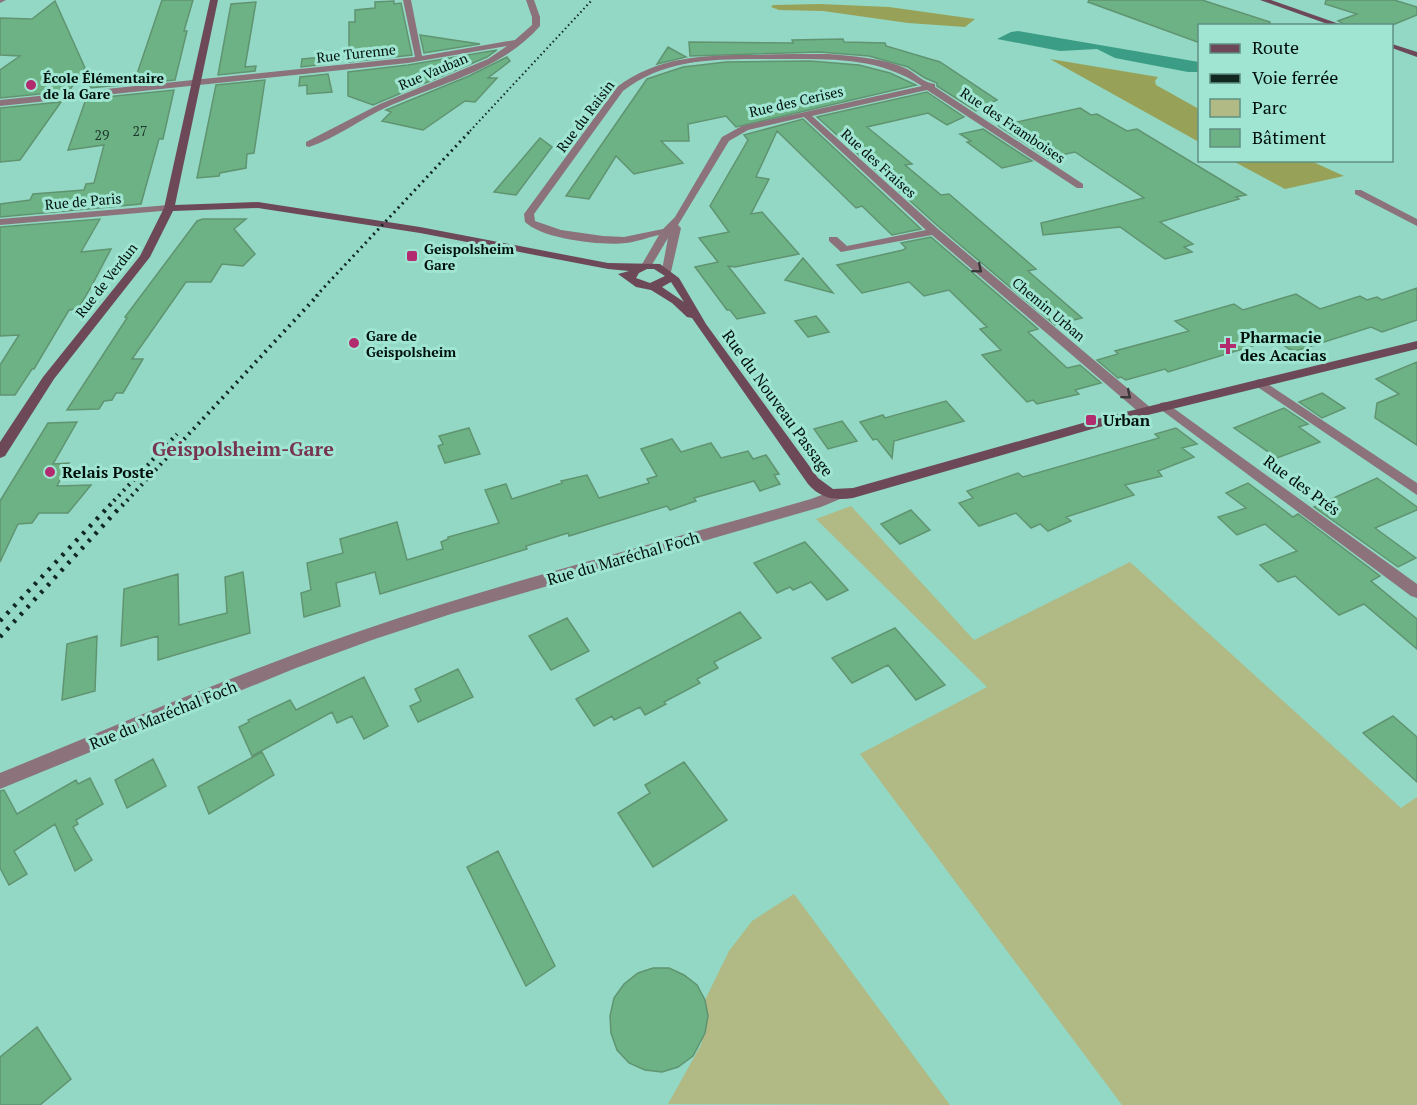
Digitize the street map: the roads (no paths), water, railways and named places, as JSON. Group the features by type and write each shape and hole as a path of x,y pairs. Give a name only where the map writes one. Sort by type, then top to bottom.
{"main road":[{"name":"Rue de Verdun","path":"0,453 49,377 145,256 169,207 214,0"},
{"path":"1252,0 1323,24"},
{"path":"1264,0 1336,24"},
{"path":"1393,44 1417,52"},
{"path":"169,207 258,205 392,228 420,230 639,271 657,266 668,273 664,283 653,286"},
{"name":"Rue du Nouveau Passage","path":"639,271 636,284 653,286 676,301 700,324 813,481 820,489 835,495"},
{"name":"Rue du Nouveau Passage","path":"668,273 692,305 700,324"},
{"name":"Rue du Maréchal Foch","path":"835,495 853,493 1165,406 1417,345"}],"street":[{"path":"407,0 419,59"},
{"name":"Rue Vauban","path":"309,144 383,106 491,61 536,26 536,17 530,0"},
{"name":"Rue Turenne","path":"0,104 419,59 518,42"},
{"name":"Rue du Raisin","path":"666,232 622,240 546,230 535,226 529,219 532,209 620,89 637,75 670,63 711,57 840,56 873,61 903,70 932,86"},
{"name":"Rue des Cerises","path":"668,273 669,252 679,219 725,138 745,128 932,86"},
{"name":"Rue des Framboises","path":"932,86 1080,186"},
{"name":"Rue des Fraises","path":"806,115 934,231"},
{"path":"1358,192 1417,223"},
{"name":"Rue de Paris","path":"0,222 169,207"},
{"name":"Rue des Cerises","path":"639,271 666,232 679,219"},
{"path":"833,239 844,250 934,231"},
{"name":"Chemin Urban","path":"934,231 1146,411"},
{"path":"1260,382 1417,490"},
{"name":"Rue des Prés","path":"1165,406 1417,592"},
{"name":"Rue du Maréchal Foch","path":"0,781 279,667 367,635 451,608 816,503 835,495"}],"railway":[{"path":"470,131 592,0"},
{"path":"316,296 471,130"},
{"path":"122,506 318,295"},
{"path":"109,506 177,434"},
{"path":"0,621 111,504"},
{"path":"0,637 123,504"}],"place":[{"name":"École Élémentaire de la Gare","path":"31,85"},
{"name":"Geispolsheim Gare","path":"412,256"},
{"name":"Gare de Geispolsheim","path":"354,343"},
{"name":"Pharmacie des Acacias","path":"1228,346"},
{"name":"Urban","path":"1091,420"},
{"name":"Relais Poste","path":"50,472"}],"district":[{"name":"Geispolsheim-Gare","path":"243,448"}]}
